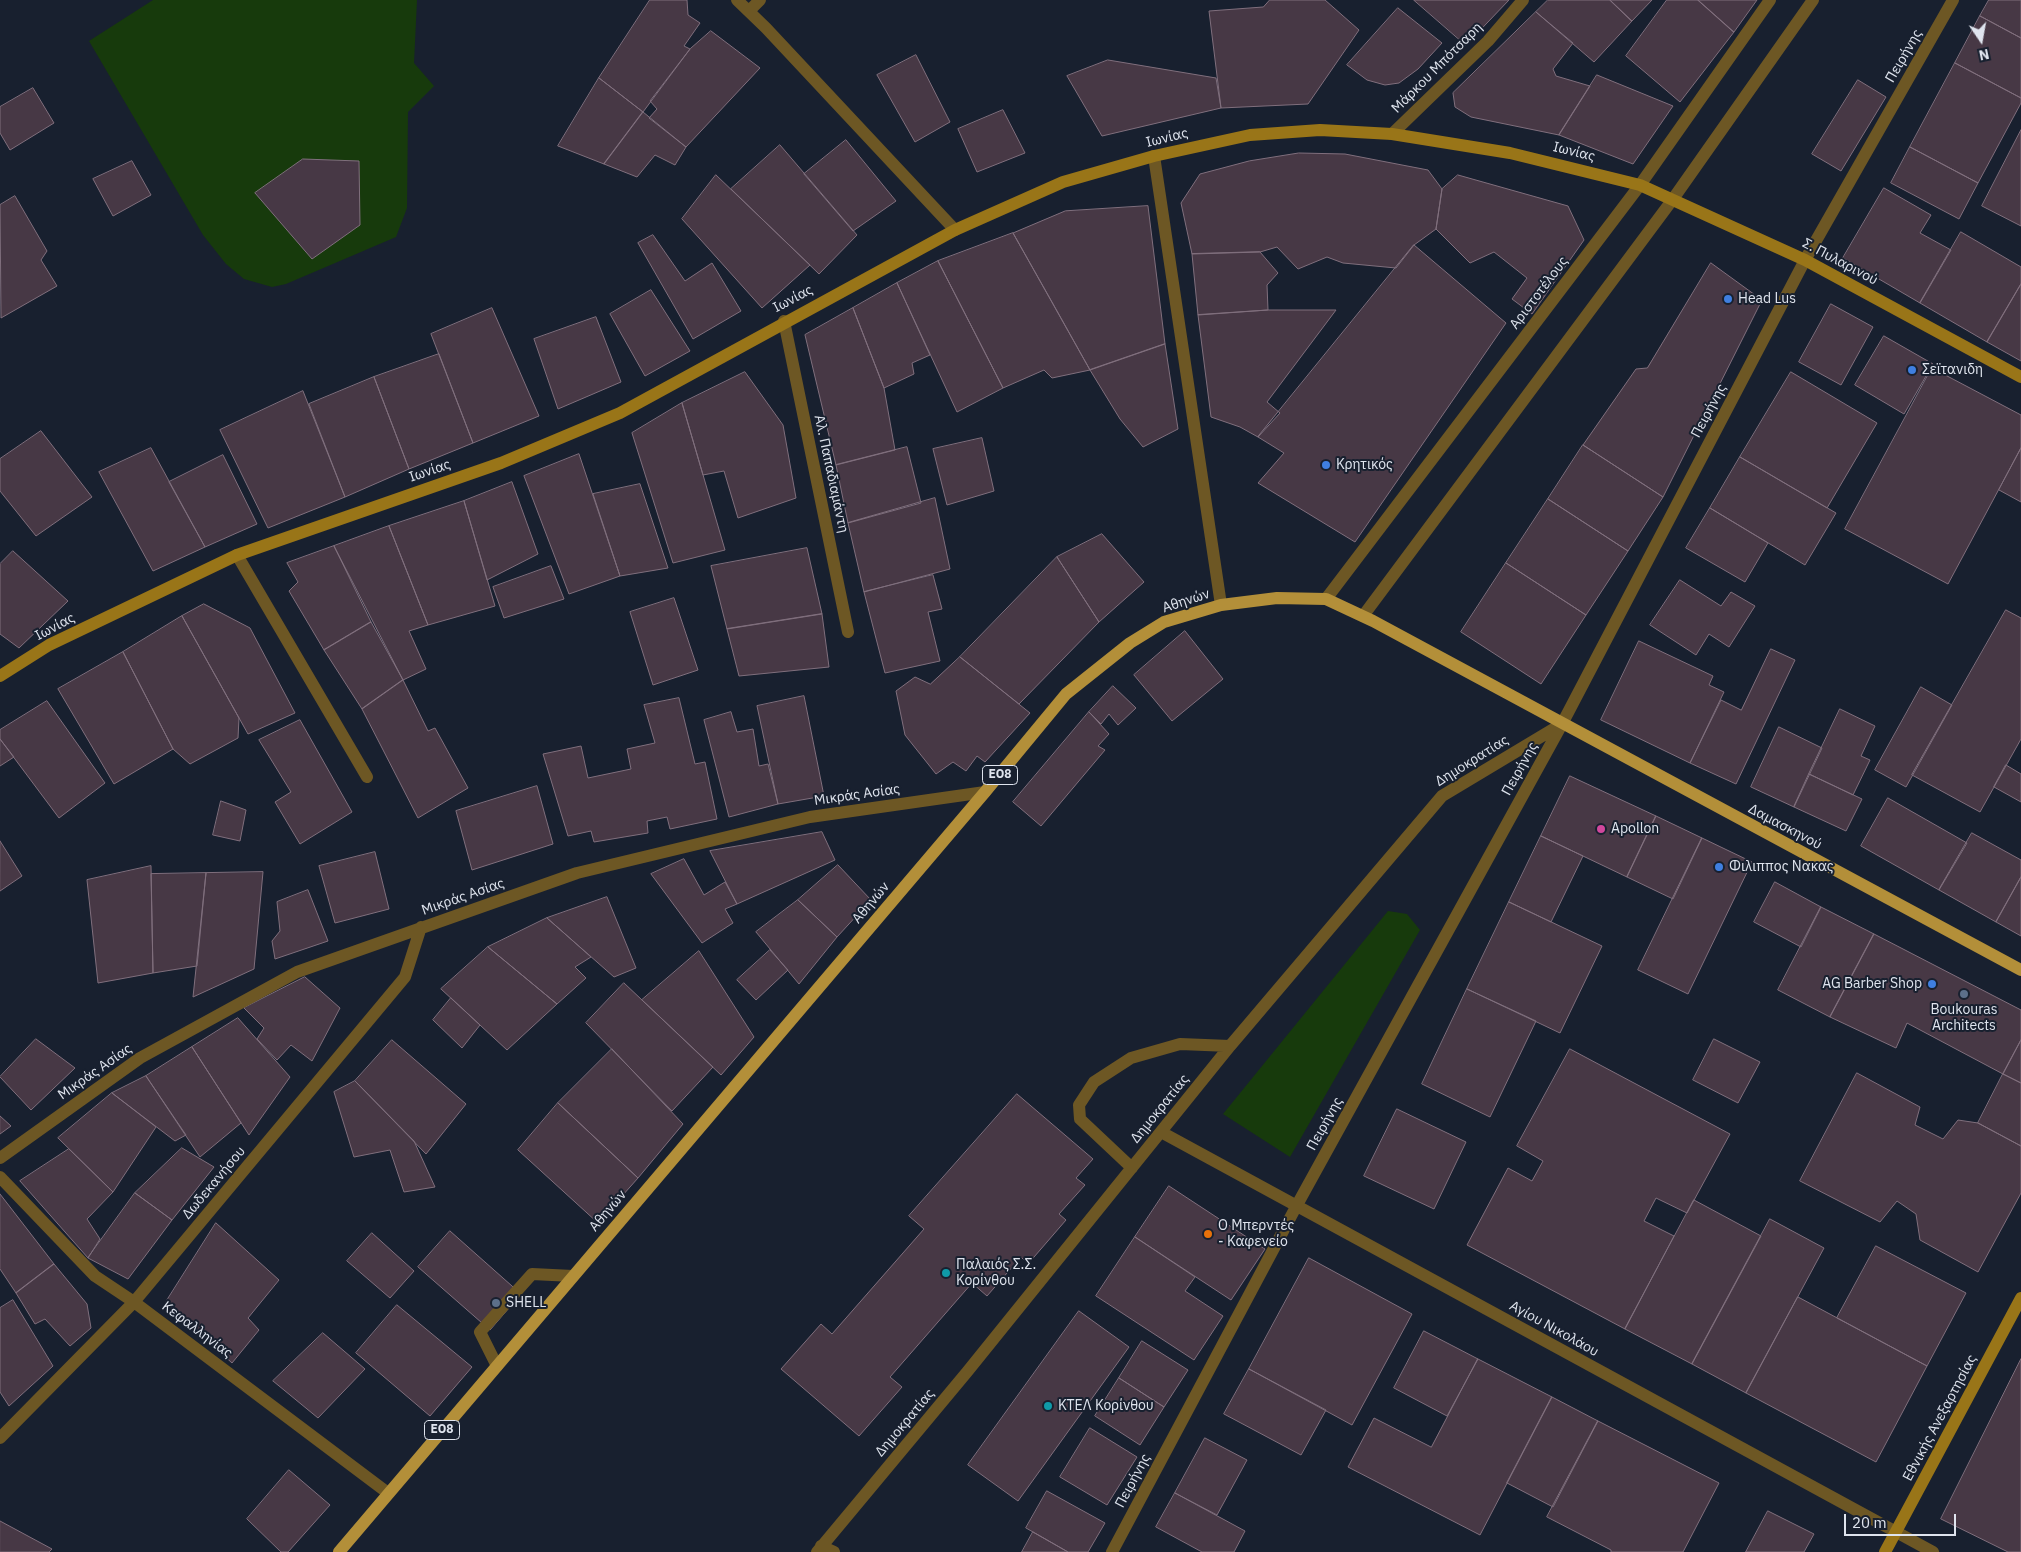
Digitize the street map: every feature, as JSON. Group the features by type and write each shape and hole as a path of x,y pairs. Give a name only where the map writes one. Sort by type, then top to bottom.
{"main road":[{"name":"Αθηνών","path":"339,1552 986,792 1066,694 1130,643 1164,622 1221,605 1277,598 1326,599 1362,616 1562,724"},
{"name":"Δαμασκηνού","path":"1562,724 2021,970"}],"street":[{"path":"737,0 955,230"},
{"path":"749,11 760,0"},
{"name":"Μάρκου Μπότσαρη","path":"1392,134 1488,41 1523,0"},
{"name":"Αριστοτέλους","path":"1326,599 1640,185 1770,0"},
{"path":"1362,616 1673,199 1813,0"},
{"name":"Πειρήνης","path":"1112,1552 1297,1205 1562,724 1805,260 1953,0"},
{"name":"Ιωνίας","path":"0,676 49,645 237,555 501,463 620,413 784,321 955,230 1063,182 1208,143 1259,134 1320,130 1392,134 1510,153 1640,185"},
{"path":"1154,156 1221,605"},
{"name":"Σ. Πυλαρινού","path":"1640,185 1805,260 2021,377"},
{"name":"Αλ. Παπαδιαμάντη","path":"784,321 848,632"},
{"path":"237,555 367,776"},
{"name":"Δημοκρατίας","path":"819,1549 967,1372 1230,1046 1442,796 1562,724"},
{"name":"Μικράς Ασίας","path":"0,1158 148,1054 297,972 577,873 810,817 986,792"},
{"name":"Δωδεκανήσου","path":"0,1438 134,1302 405,977 421,927"},
{"path":"1132,1168 1080,1119 1079,1105 1094,1082 1131,1058 1180,1044 1230,1046"},
{"name":"Αγίου Νικολάου","path":"1162,1132 1933,1552"},
{"name":"Κεφαλληνίας","path":"0,1177 95,1276 134,1302 388,1493"},
{"path":"497,1366 480,1332 532,1274 573,1276"},
{"name":"Εθνικής Ανεξαρτησίας","path":"1885,1552 2021,1298"},
{"path":"819,1549 834,1552"}],"green space":[{"path":"153,0 417,0 414,63 434,86 408,112 407,208 396,237 286,284 272,287 244,279 226,264 203,235 89,41"},
{"path":"1388,911 1407,914 1420,930 1290,1157 1223,1114"}],"building":[{"path":"650,0 687,0 688,15 700,23 684,46 690,49 643,112 599,78"},
{"path":"1270,0 1325,0 1359,30 1308,104 1221,108 1209,11 1263,7"},
{"path":"1414,0 1509,0 1466,45"},
{"path":"1548,0 1610,0 1632,21 1594,62 1536,12"},
{"path":"1610,0 1652,0 1632,21"},
{"path":"1667,0 1698,0 1734,32 1680,102 1626,56"},
{"path":"1698,0 1757,0 1734,32"},
{"path":"1989,0 2021,0 2021,38 1980,16"},
{"path":"1398,8 1442,43 1418,69 1399,83 1385,85 1367,80 1347,65"},
{"path":"1536,12 1573,43 1553,69 1556,76 1590,86 1559,135 1471,117 1455,107 1453,93"},
{"path":"1980,16 2021,38 2021,98 1955,63"},
{"path":"711,31 760,68 686,147 649,118 657,109 650,101 690,49"},
{"path":"916,55 950,122 915,142 877,75"},
{"path":"1108,60 1216,78 1221,108 1102,136 1067,76"},
{"path":"1955,63 2021,98 2021,103 1978,183 1910,147"},
{"path":"1597,75 1673,106 1633,164 1559,135"},
{"path":"599,78 643,112 604,164 558,146"},
{"path":"1858,80 1886,97 1841,171 1812,154"},
{"path":"33,88 54,123 10,150 0,133 0,107"},
{"path":"1003,110 1025,153 977,172 958,129"},
{"path":"643,112 686,147 675,165 655,155 637,177 604,164"},
{"path":"2021,130 2021,226 1982,206"},
{"path":"846,140 896,201 853,231 804,174"},
{"path":"780,145 857,235 819,274 731,189"},
{"path":"1910,147 1978,183 1959,219 1891,183"},
{"path":"1299,153 1345,154 1428,170 1442,189 1436,229 1414,245 1396,268 1343,263 1327,257 1298,269 1277,247 1260,252 1192,254 1181,203 1200,174 1249,161"},
{"path":"303,159 359,161 360,225 312,259 255,193"},
{"path":"132,161 151,195 113,216 93,179"},
{"path":"716,175 810,265 762,308 682,219"},
{"path":"1458,175 1568,206 1584,240 1532,314 1512,299 1527,278 1494,252 1470,263 1436,229 1442,189"},
{"path":"1884,188 1931,215 1920,233 1951,250 1920,303 1843,258"},
{"path":"15,196 47,251 41,260 57,286 1,318 0,205"},
{"path":"1148,206 1165,344 1090,370 1013,233 1065,211"},
{"path":"1961,232 2021,267 2021,284 1987,342 1920,303"},
{"path":"1013,233 1090,370 1052,378 1044,370 1003,388 938,261"},
{"path":"653,235 685,281 712,263 741,311 693,339 638,243"},
{"path":"1414,245 1506,323 1355,542 1258,483 1284,453 1258,437"},
{"path":"1260,252 1278,273 1267,285 1268,310 1198,315 1192,254"},
{"path":"938,261 1003,388 957,412 897,283"},
{"path":"1711,263 1762,300 1663,497 1583,445 1636,369 1647,368"},
{"path":"897,283 930,355 912,363 914,374 884,388 853,308"},
{"path":"2021,284 2021,361 1987,342"},
{"path":"651,290 690,351 645,376 610,314"},
{"path":"1831,304 1873,327 1841,385 1799,362"},
{"path":"492,308 539,416 473,443 431,334"},
{"path":"853,308 884,388 895,450 836,465 805,335"},
{"path":"1268,310 1336,310 1267,402 1280,413 1258,437 1240,427 1211,417 1198,315"},
{"path":"596,317 621,382 558,409 534,339"},
{"path":"1884,336 1933,364 1904,414 1855,385"},
{"path":"1165,344 1178,429 1143,447 1120,419 1090,370"},
{"path":"439,354 473,443 409,469 374,377"},
{"path":"1932,368 2021,415 2021,448 1948,584 1845,529"},
{"path":"745,372 783,425 796,498 738,518 724,471 703,475 682,403"},
{"path":"1791,372 1877,423 1827,508 1740,457"},
{"path":"374,377 409,469 345,497 309,404"},
{"path":"303,391 345,497 268,528 220,430"},
{"path":"682,403 725,550 673,563 632,433"},
{"path":"41,431 92,497 36,536 0,491 0,459"},
{"path":"982,438 994,491 947,505 933,449"},
{"path":"1583,445 1663,497 1628,551 1548,499"},
{"path":"907,447 921,503 848,523 836,465"},
{"path":"151,448 205,547 153,571 99,472"},
{"path":"2021,448 2021,502 1999,490"},
{"path":"579,454 620,576 569,594 524,476"},
{"path":"223,455 257,524 205,547 169,482"},
{"path":"1740,457 1836,513 1805,565 1710,508"},
{"path":"512,482 538,554 487,580 464,501"},
{"path":"640,484 668,568 620,576 593,494"},
{"path":"935,498 950,569 864,592 848,523"},
{"path":"1548,499 1628,551 1586,615 1506,563"},
{"path":"464,501 495,606 428,625 389,526"},
{"path":"1710,508 1768,543 1745,582 1686,548"},
{"path":"389,526 428,625 409,631 426,669 403,680 334,546"},
{"path":"1102,534 1144,582 1099,622 1057,557"},
{"path":"334,546 371,622 324,650 289,591 298,582 287,563"},
{"path":"807,548 822,614 727,629 711,566"},
{"path":"13,551 68,601 19,648 0,634 0,564"},
{"path":"1057,557 1099,622 1019,704 960,657"},
{"path":"1506,563 1586,615 1541,684 1461,632"},
{"path":"551,566 564,599 504,618 493,587"},
{"path":"933,575 942,609 928,612 940,661 885,673 864,592"},
{"path":"1680,580 1721,606 1731,592 1755,606 1729,647 1709,634 1696,655 1650,625"},
{"path":"674,598 698,670 653,685 630,612"},
{"path":"204,604 250,628 295,713 248,734 182,616"},
{"path":"2006,610 2021,618 2021,739 1980,812 1912,775"},
{"path":"822,614 829,667 739,676 727,629"},
{"path":"182,616 239,718 238,738 190,764 173,749 123,652"},
{"path":"371,622 403,680 362,709 324,650"},
{"path":"1185,631 1223,679 1172,721 1134,675"},
{"path":"1639,641 1713,676 1709,685 1724,692 1690,763 1601,720"},
{"path":"1771,649 1795,660 1736,784 1690,763 1721,700 1741,710"},
{"path":"123,652 173,749 114,784 58,689"},
{"path":"960,657 1030,713 985,762 977,756 966,771 953,762 936,774 905,735 896,691 915,677 930,684"},
{"path":"403,680 428,731 435,728 468,788 418,818 362,709"},
{"path":"1113,686 1136,708 1118,725 1109,714 1101,724 1089,712"},
{"path":"1921,687 1952,705 1906,787 1875,770"},
{"path":"804,696 824,796 778,804 757,706"},
{"path":"679,698 695,764 705,762 717,819 670,829 667,817 647,821 648,833 594,842 591,831 568,836 543,754 581,746 588,778 631,769 627,749 655,743 644,705"},
{"path":"47,701 105,783 59,818 0,739 0,730"},
{"path":"1840,709 1875,726 1861,756 1870,760 1853,795 1809,774"},
{"path":"731,712 737,732 753,729 759,766 768,764 778,804 729,817 704,720"},
{"path":"1089,712 1109,734 1098,746 1105,750 1041,826 1013,802"},
{"path":"300,720 352,812 300,844 275,802 291,792 259,740"},
{"path":"1779,727 1822,748 1794,807 1751,787"},
{"path":"0,739 14,757 0,766"},
{"path":"2006,765 2021,774 2021,802 1994,787"},
{"path":"1809,774 1862,799 1846,831 1794,807"},
{"path":"1570,776 1656,816 1627,877 1541,836"},
{"path":"537,786 553,844 472,870 456,811"},
{"path":"1888,798 1967,843 1939,890 1861,846"},
{"path":"221,801 246,810 240,841 213,835"},
{"path":"1656,816 1702,838 1673,899 1627,877"},
{"path":"822,832 835,860 737,904 710,851"},
{"path":"1972,833 2021,860 2021,877 1996,922 1939,890"},
{"path":"1541,836 1583,856 1551,922 1509,902"},
{"path":"1702,838 1752,862 1688,994 1638,970"},
{"path":"0,841 22,876 0,891"},
{"path":"375,852 389,909 335,923 319,866"},
{"path":"684,859 704,895 725,882 737,904 725,909 733,923 702,943 651,874"},
{"path":"838,865 871,900 837,937 798,900"},
{"path":"151,866 153,973 98,983 87,880"},
{"path":"263,872 254,969 193,997 206,873"},
{"path":"206,873 197,966 153,973 151,874"},
{"path":"2021,877 2021,936 1996,922"},
{"path":"1775,882 1821,907 1801,947 1754,922"},
{"path":"308,890 328,941 275,959 272,941 280,931 277,902"},
{"path":"607,897 636,968 614,977 547,918"},
{"path":"798,900 837,937 799,984 756,932"},
{"path":"1509,902 1602,946 1560,1033 1467,989"},
{"path":"1821,907 1874,934 1830,1017 1778,990"},
{"path":"547,918 591,957 575,967 586,978 557,1004 488,947"},
{"path":"1874,934 2021,1010 2021,1040 2003,1074 1907,1023 1896,1048 1830,1017"},
{"path":"488,947 557,1004 507,1050 441,989"},
{"path":"770,950 788,970 756,1000 737,980"},
{"path":"699,951 754,1037 721,1075 642,1000"},
{"path":"305,977 340,1008 312,1061 291,1045 277,1060 257,1039 264,1028 244,1008"},
{"path":"624,983 713,1067 672,1111 586,1023"},
{"path":"1467,989 1536,1021 1490,1117 1422,1084"},
{"path":"451,998 480,1025 462,1048 433,1020"},
{"path":"238,1018 290,1077 249,1135 192,1047"},
{"path":"36,1039 75,1068 31,1110 0,1077"},
{"path":"1714,1039 1760,1062 1738,1103 1693,1080"},
{"path":"392,1040 466,1104 426,1154 355,1081"},
{"path":"2021,1040 2021,1083 2003,1074"},
{"path":"192,1047 241,1123 200,1157 146,1076"},
{"path":"612,1049 683,1124 638,1178 558,1103"},
{"path":"1570,1049 1730,1134 1687,1213 1656,1198 1644,1221 1674,1236 1625,1329 1467,1245 1508,1168 1532,1181 1543,1161 1517,1146"},
{"path":"1857,1073 1920,1107 1915,1125 1943,1139 1958,1120 1978,1123 2021,1146 2021,1193 1978,1272 1920,1240 1916,1214 1897,1201 1880,1222 1800,1181"},
{"path":"2003,1074 2021,1083 2021,1146 1978,1123"},
{"path":"146,1076 186,1135 175,1141 112,1093"},
{"path":"355,1081 414,1141 435,1187 404,1192 390,1150 354,1157 334,1092"},
{"path":"112,1093 156,1127 113,1192 58,1138"},
{"name":"Παλαιός Σ.Σ. Κορίνθου","path":"1017,1094 1093,1159 1076,1178 1085,1185 1059,1214 1066,1220 1028,1264 1021,1257 987,1296 972,1283 890,1377 902,1387 859,1436 781,1369 821,1324 832,1334 924,1229 909,1216"},
{"path":"558,1103 638,1178 598,1223 518,1150"},
{"path":"1397,1109 1466,1142 1434,1209 1364,1176"},
{"path":"0,1116 11,1126 0,1134"},
{"path":"182,1148 214,1167 172,1220 135,1193"},
{"path":"69,1149 113,1192 87,1219 100,1239 88,1258 20,1181"},
{"path":"1169,1186 1265,1249 1231,1300 1135,1237"},
{"path":"135,1193 172,1220 128,1279 88,1258"},
{"path":"0,1194 54,1264 16,1293 0,1269"},
{"path":"1694,1200 1761,1236 1692,1364 1625,1329"},
{"path":"1770,1219 1824,1248 1746,1393 1692,1364"},
{"path":"216,1223 279,1280 248,1318 259,1330 232,1363 166,1302"},
{"path":"450,1231 521,1294 490,1330 418,1267"},
{"path":"372,1233 414,1271 390,1298 347,1261"},
{"path":"1135,1237 1195,1277 1185,1291 1223,1316 1194,1360 1096,1296"},
{"path":"1876,1246 1966,1293 1927,1366 1837,1318"},
{"path":"1309,1258 1412,1314 1352,1425 1249,1369"},
{"path":"54,1264 87,1304 91,1328 70,1346 45,1319 35,1324 16,1293"},
{"path":"1798,1297 1927,1366 1876,1462 1746,1393"},
{"path":"13,1300 53,1366 9,1406 0,1392 0,1308"},
{"path":"397,1305 472,1367 430,1416 356,1353"},
{"name":"ΚΤΕΛ Κορίνθου","path":"1079,1311 1129,1347 1018,1501 968,1465"},
{"path":"1424,1331 1478,1359 1447,1416 1394,1388"},
{"path":"323,1333 365,1369 318,1418 273,1381"},
{"path":"1142,1341 1188,1370 1164,1407 1119,1378"},
{"path":"1478,1359 1552,1397 1480,1535 1348,1467 1374,1418 1431,1447"},
{"path":"2021,1359 2021,1552 2008,1552 1941,1519"},
{"path":"1249,1369 1326,1410 1301,1455 1224,1414"},
{"path":"1119,1378 1164,1407 1140,1445 1095,1416"},
{"path":"1552,1397 1598,1421 1553,1507 1507,1483"},
{"path":"1598,1421 1719,1483 1683,1552 1611,1552 1611,1550 1547,1517"},
{"path":"1090,1428 1137,1457 1107,1505 1060,1477"},
{"path":"1205,1438 1247,1460 1217,1515 1175,1493"},
{"path":"289,1470 330,1505 288,1552 281,1552 247,1519"},
{"path":"1047,1491 1105,1523 1088,1552 1068,1552 1026,1528"},
{"path":"1175,1493 1245,1531 1234,1552 1202,1552 1156,1527"},
{"path":"1768,1511 1814,1534 1804,1552 1746,1552"},
{"path":"0,1521 52,1549 49,1552 0,1552"},
{"path":"1033,1532 1068,1552 1022,1552"}],"place":[{"name":"Head Lus","path":"1728,299"},
{"name":"Σεϊτανιδη","path":"1912,370"},
{"name":"Κρητικός","path":"1326,465"},
{"name":"Apollon","path":"1601,829"},
{"name":"Φιλιππος Νακας","path":"1719,867"},
{"name":"AG Barber Shop","path":"1932,984"},
{"name":"Boukouras Architects","path":"1964,994"},
{"name":"Ο Μπερντές - Καφενείο","path":"1208,1234"},
{"name":"Παλαιός Σ.Σ. Κορίνθου","path":"946,1273"},
{"name":"SHELL","path":"496,1303"},
{"name":"ΚΤΕΛ Κορίνθου","path":"1048,1406"}]}
